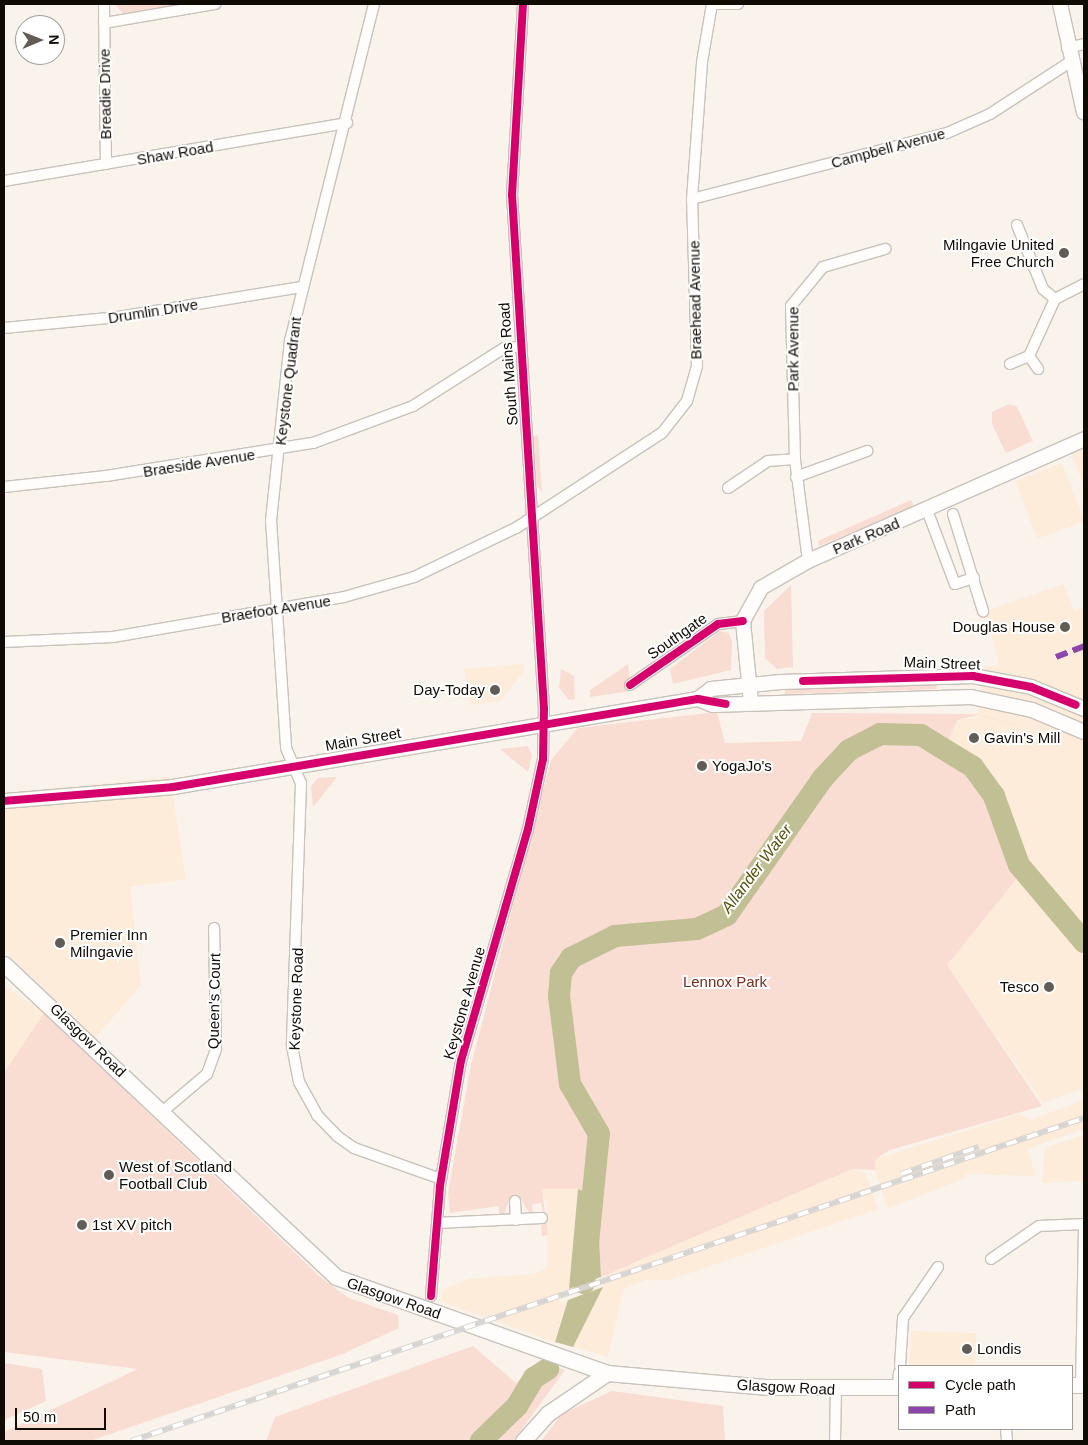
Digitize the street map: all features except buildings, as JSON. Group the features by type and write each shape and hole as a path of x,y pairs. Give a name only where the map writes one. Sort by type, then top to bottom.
{"main road":[{"path":"1060,4 1070,62 1084,112"},
{"name":"Park Road","path":"744,621 761,588 808,560 927,510 1084,439"},
{"path":"744,621 751,703"},
{"name":"Main Street","path":"4,801 172,787 544,723 698,699 711,689 749,685 895,676 973,676 1031,687 1080,707"},
{"name":"Main Street","path":"698,699 713,705 971,697 1032,710 1084,732"},
{"name":"Glasgow Road","path":"4,964 336,1277 607,1373 836,1390 898,1382"},
{"path":"523,1441 547,1414 607,1373"}],"street":[{"name":"Breadie Drive","path":"104,4 106,164"},
{"path":"104,24 216,4"},
{"name":"Keystone Quadrant","path":"294,766 286,748 275,608 271,520 290,340 302,287 347,123 374,4"},
{"name":"South Mains Road","path":"523,4 512,194 544,723"},
{"path":"712,4 738,4"},
{"name":"Braehead Avenue","path":"532,518 662,433 687,401 697,366 692,199 702,62 712,4"},
{"path":"1067,48 1084,44"},
{"name":"Campbell Avenue","path":"692,199 947,133 990,114 1070,62"},
{"name":"Shaw Road","path":"4,181 347,123"},
{"path":"1017,225 1043,289 1055,299"},
{"name":"Park Avenue","path":"808,560 796,477 793,299 828,264 885,250"},
{"path":"1010,364 1029,356 1055,299 1084,284"},
{"name":"Drumlin Drive","path":"4,328 118,317 302,287"},
{"name":"Braeside Avenue","path":"4,487 279,450 344,434 413,406 504,348 520,347"},
{"path":"1029,356 1038,369"},
{"path":"796,477 867,451"},
{"path":"728,488 768,461 795,459"},
{"path":"927,510 955,584 974,578"},
{"path":"953,514 974,578 982,611"},
{"name":"Braefoot Avenue","path":"4,642 113,637 344,597 414,577 465,555 532,518"},
{"name":"Southgate","path":"630,685 718,624 744,621"},
{"name":"Keystone Avenue","path":"431,1296 441,1179 461,1061 530,820 543,759 544,723"},
{"name":"Keystone Road","path":"294,766 301,783 292,1046 299,1082 316,1115 337,1136 354,1148 441,1179"},
{"name":"Queen's Court","path":"162,1112 207,1074 216,1049 214,928"},
{"path":"515,1200 516,1220"},
{"path":"436,1223 542,1218"},
{"path":"991,1259 1039,1226 1084,1224"},
{"path":"1079,1385 1084,1229"},
{"path":"900,1365 903,1318 938,1267"},
{"path":"835,1441 836,1390"}],"shaded area":[{"path":"1084,446 1084,486 1070,451"},
{"path":"1062,463 1084,521 1038,539 1015,481"},
{"path":"1063,584 1074,611 1084,607 1084,1088 1043,1103 947,965 1019,876 992,778 948,742 957,720 985,716 977,714 984,667 999,665 986,611"},
{"path":"524,664 524,672 500,701 470,705 464,669"},
{"path":"170,777 186,879 130,887 141,985 95,1038 4,950 4,793"},
{"path":"4,985 44,1013 4,1073"},
{"path":"1084,1100 1084,1129 1027,1149 1036,1176 966,1174 965,1178 889,1208 886,1205 875,1170 876,1159 1019,1114 1030,1120"},
{"path":"1084,1135 1084,1181 1042,1183 1045,1148"},
{"path":"852,1169 865,1173 878,1209 669,1280 645,1280 623,1290 608,1357 573,1347 603,1287 601,1277"},
{"path":"542,1189 578,1189 569,1289 559,1293 561,1303 568,1300 555,1342 442,1302 442,1290 468,1279 534,1274 547,1268 547,1208"},
{"path":"578,1189 597,1197 601,1277 569,1289"},
{"path":"603,1287 573,1347 555,1342 568,1300"},
{"path":"911,1331 976,1333 975,1365 910,1365"}],"green space":[{"path":"115,4 186,4 124,15"},
{"path":"1009,404 1017,407 1033,441 1006,453 992,424 992,412"},
{"path":"538,435 542,492 535,483 532,436"},
{"path":"911,500 914,507 819,546 818,541"},
{"path":"791,585 793,667 777,669 765,658 764,611"},
{"path":"720,631 729,633 732,641 731,670 673,684 670,669"},
{"path":"628,664 631,691 590,697 590,690"},
{"path":"561,669 574,676 575,699 569,700 559,688"},
{"path":"936,681 937,689 785,694 785,688"},
{"name":"Lennox Park","path":"717,712 725,743 801,741 812,713 977,714 1030,729 978,715 957,720 948,742 992,778 1019,876 947,965 1042,1106 890,1150 876,1159 875,1170 852,1169 601,1277 597,1197 578,1189 542,1189 548,1235 542,1236 541,1223 545,1223 541,1203 532,1204 533,1212 529,1212 520,1198 510,1198 504,1214 499,1215 499,1206 450,1213 448,1193 471,1065 551,760 578,728"},
{"path":"528,746 532,755 528,772 500,749"},
{"path":"337,777 313,807 311,786 318,778"},
{"name":"West of Scotland Football Club","path":"44,1013 320,1277 349,1298 398,1315 399,1328 340,1355 90,1441 4,1441 4,1432 138,1369 4,1352 4,1073"},
{"path":"473,1346 516,1383 539,1361 565,1370 513,1441 266,1441 275,1417"},
{"path":"4,1363 42,1369 46,1401 4,1420"},
{"path":"612,1391 723,1406 725,1441 541,1441 562,1414"}],"waterway":[{"name":"Allander Water","path":"584,1283 599,1134 570,1084 559,996 561,973 571,958 615,936 697,929 727,915 823,778 849,750 880,734 921,735 973,767 994,796 1019,865 1084,942"},
{"name":"Allander Water","path":"481,1441 517,1406 534,1378 548,1369"}],"railway":[{"path":"131,1441 1084,1118"},
{"path":"901,1174 978,1147"}],"marked path":[{"path":"1056,657 1084,646"}],"cycle path":[{"path":"431,1296 440,1186 461,1061 528,829 543,759 544,709 512,195 523,4"},
{"path":"630,685 718,624 743,621"},
{"path":"803,681 973,676 1031,687 1076,705"},
{"path":"4,801 173,787 698,699 726,704"}],"place":[{"name":"Milngavie United Free Church","path":"1064,253"},
{"name":"Douglas House","path":"1065,627"},
{"name":"Day-Today","path":"495,690"},
{"name":"Gavin's Mill","path":"974,738"},
{"name":"YogaJo's","path":"702,766"},
{"name":"Premier Inn Milngavie","path":"60,943"},
{"name":"Tesco","path":"1049,987"},
{"name":"West of Scotland Football Club","path":"109,1175"},
{"name":"1st XV pitch","path":"82,1225"},
{"name":"Londis","path":"967,1349"}]}
